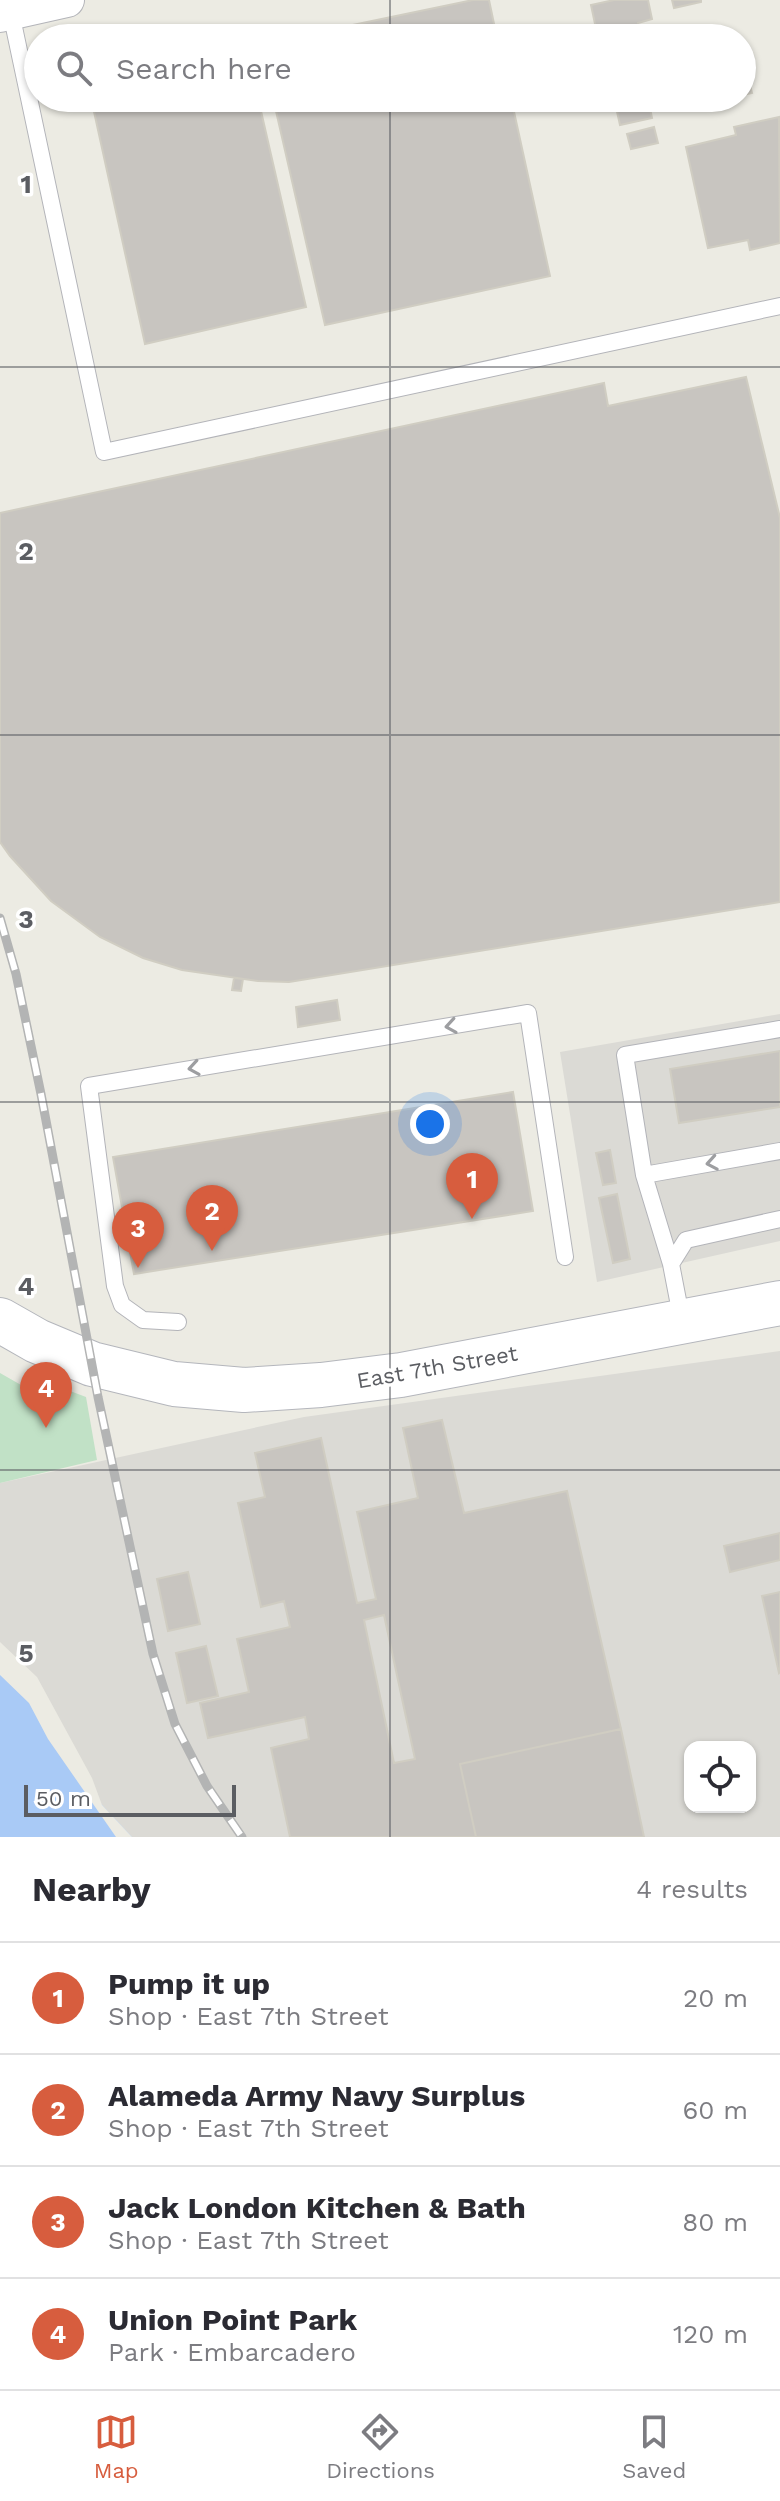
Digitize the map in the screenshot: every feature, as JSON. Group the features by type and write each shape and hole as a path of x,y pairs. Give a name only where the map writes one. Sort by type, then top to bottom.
{"main road":[{"name":"East 7th Street","path":"0,1320 37,1341 92,1364 174,1384 244,1390 401,1375 780,1303"}],"street":[{"path":"14,10 67,0"}],"lane":[{"path":"14,10 24,59"},
{"path":"35,112 104,452 780,306"},
{"path":"178,1322 143,1320 122,1305 115,1286 89,1086 528,1013 565,1257"},
{"path":"682,1323 671,1264 644,1175 625,1055 780,1029"},
{"path":"644,1175 780,1151"},
{"path":"671,1264 686,1240 780,1219"}],"shaded area":[{"path":"780,1014 780,1241 597,1282 560,1052"},
{"path":"780,1351 780,1837 132,1837 102,1805 0,1646 0,1483 304,1417"}],"green space":[{"path":"0,1373 21,1385 41,1380 86,1397 97,1460 0,1483"}],"water":[{"path":"0,1646 102,1805 132,1837 0,1837"}],"pier":[{"path":"0,1642 37,1677 92,1778 102,1805 132,1837 116,1837 48,1739 29,1703 0,1675"}],"building":[{"path":"473,0 489,0 494,24 357,24"},
{"path":"614,0 648,0 652,19 638,24 595,24 591,5"},
{"path":"672,0 701,0 701,2 674,8"},
{"path":"94,112 261,112 306,307 145,344"},
{"path":"276,112 514,112 550,276 325,325"},
{"path":"617,112 651,112 652,118 620,125"},
{"path":"779,117 780,243 750,250 748,240 708,248 686,147 736,135 734,127"},
{"path":"654,127 658,143 631,149 627,134"},
{"path":"746,377 780,518 780,902 289,982 258,981 182,970 143,958 100,937 51,901 0,842 0,513 604,383 608,406"},
{"path":"234,978 243,979 241,991 232,990"},
{"path":"337,1000 340,1020 298,1027 296,1007"},
{"path":"780,1051 780,1107 679,1123 670,1069"},
{"path":"513,1092 533,1211 134,1274 113,1157"},
{"path":"610,1150 616,1183 603,1185 596,1153"},
{"path":"617,1194 630,1259 613,1263 599,1198"},
{"path":"442,1420 464,1513 567,1491 621,1729 460,1764 476,1837 290,1837 271,1748 309,1739 305,1717 208,1738 200,1703 249,1692 237,1639 290,1627 284,1601 261,1607 238,1503 265,1497 255,1453 321,1438 357,1603 376,1599 357,1512 418,1498 403,1428","holes":["384,1615 415,1759 394,1763 364,1620"]},
{"path":"780,1533 780,1560 730,1572 724,1546"},
{"path":"188,1572 200,1624 168,1631 157,1579"},
{"path":"780,1592 780,1672 779,1673 762,1596"},
{"path":"206,1646 218,1696 187,1703 176,1653"},
{"path":"621,1729 644,1837 476,1837 460,1764"}],"railway":[{"path":"0,918 16,974 41,1094 98,1397 153,1654 175,1724 207,1786 242,1837"}],"place":[{"name":"Pump it up","path":"472,1219"},
{"name":"Alameda Army Navy Surplus","path":"212,1251"},
{"name":"Jack London Kitchen & Bath","path":"138,1268"},
{"name":"Union Point Park","path":"46,1428"}]}
